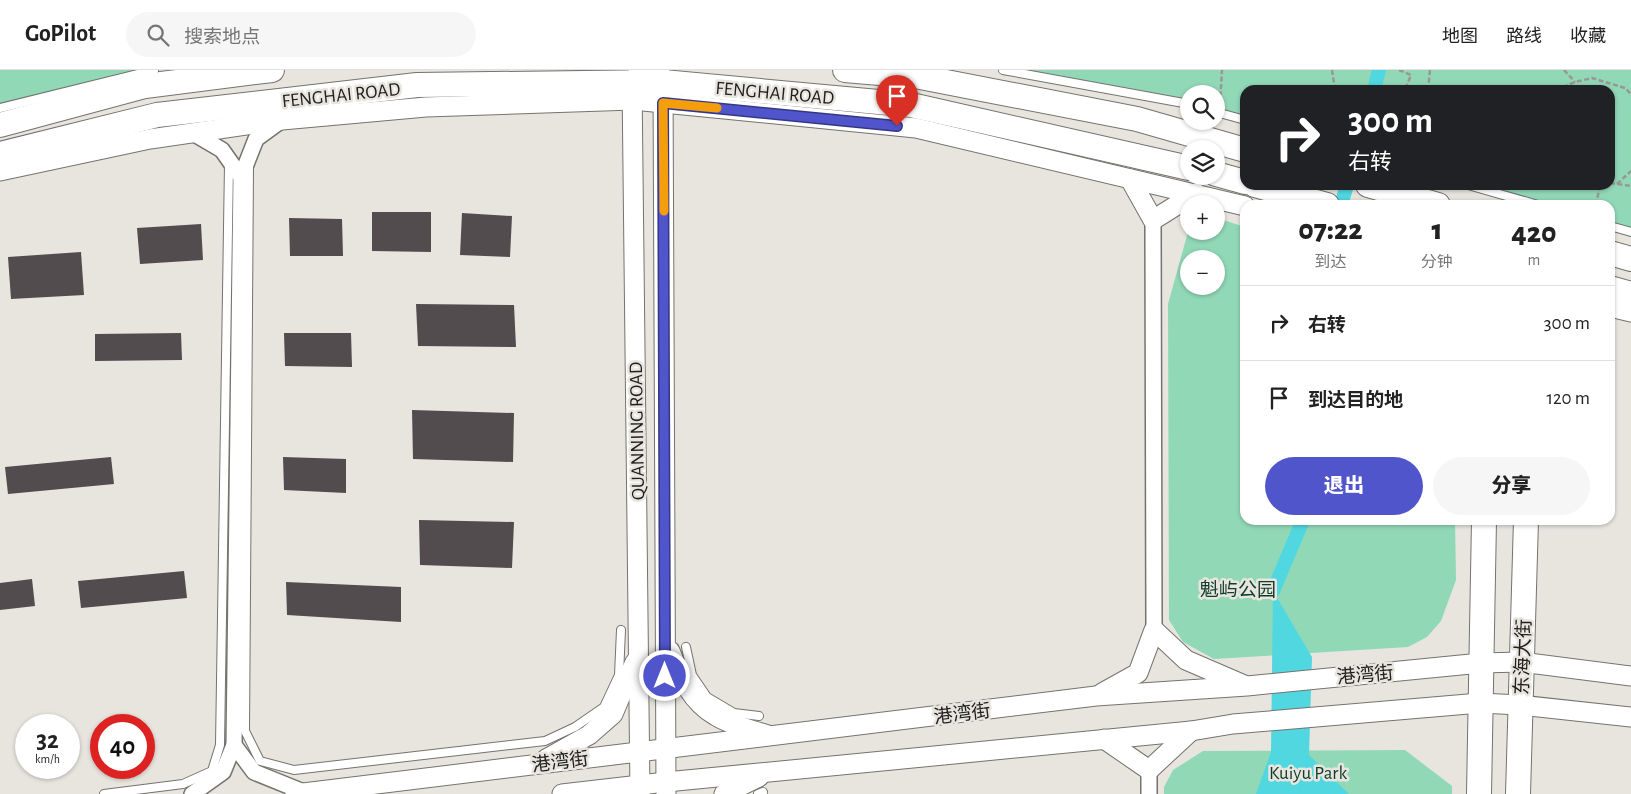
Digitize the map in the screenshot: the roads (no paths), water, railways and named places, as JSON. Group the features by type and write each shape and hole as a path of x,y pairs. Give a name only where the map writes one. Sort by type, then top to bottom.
{"main road":[{"name":"FENGHAI ROAD","path":"0,125 146,86 272,70"},
{"name":"FENGHAI ROAD","path":"845,70 916,76 1137,119 1240,149"},
{"name":"FENGHAI ROAD","path":"0,154 157,115 177,112 417,86 635,84 912,105 1180,166"},
{"path":"1225,176 1240,181"},
{"path":"1273,190 1309,200"},
{"path":"1386,190 1420,200"},
{"path":"1615,254 1631,259"},
{"path":"1615,289 1631,294"},
{"path":"1479,794 1484,525"},
{"name":"东海大街","path":"1518,794 1526,525"}],"street":[{"path":"0,171 150,139 282,120 426,107 635,84"},
{"name":"QUANNING ROAD","path":"635,84 640,789"},
{"path":"662,85 916,128 1240,205"},
{"name":"QUANNING ROAD","path":"662,85 666,788"},
{"path":"192,794 223,772 234,745 242,177 256,139 282,120"},
{"path":"193,133 222,150 242,177"},
{"path":"1096,696 1138,673 1154,630 1153,220 1130,179"},
{"path":"1153,220 1196,193"},
{"path":"1615,308 1631,312"},
{"path":"1154,630 1186,660 1250,686"},
{"path":"665,639 680,678 698,702 717,717 771,737"},
{"path":"539,764 589,735 613,714 639,654"},
{"name":"港湾街","path":"301,793 640,751 666,750 1096,696 1250,686 1481,663 1521,662 1631,676"},
{"name":"港湾街","path":"562,794 666,788 772,771 1104,740 1191,731 1233,724 1480,703 1520,705 1631,718"},
{"path":"1148,794 1149,770 1191,731"},
{"path":"1104,740 1149,770"},
{"path":"234,745 254,772 301,793"},
{"path":"724,794 772,771"}],"lane":[{"path":"0,108 154,70"},
{"path":"1003,70 1180,102"},
{"path":"1225,114 1240,119"},
{"path":"249,159 246,731 260,761 294,770 545,741 575,728 604,707 619,674 621,630"},
{"path":"104,794 183,784 212,771 220,745 229,160"},
{"path":"1486,190 1520,200"},
{"path":"1615,227 1631,232"},
{"path":"686,647 692,674 707,697 734,713 759,716"}],"water":[{"path":"1273,591 1312,657 1309,755 1349,794 1256,794 1271,752"}],"waterway":[{"path":"1375,85 1379,70"},
{"path":"1342,200 1346,190"},
{"path":"1273,591 1301,525"}],"park label":[{"name":"魁屿公园","path":"1238,589"},
{"name":"Kuiyu Park","path":"1308,772"}]}
